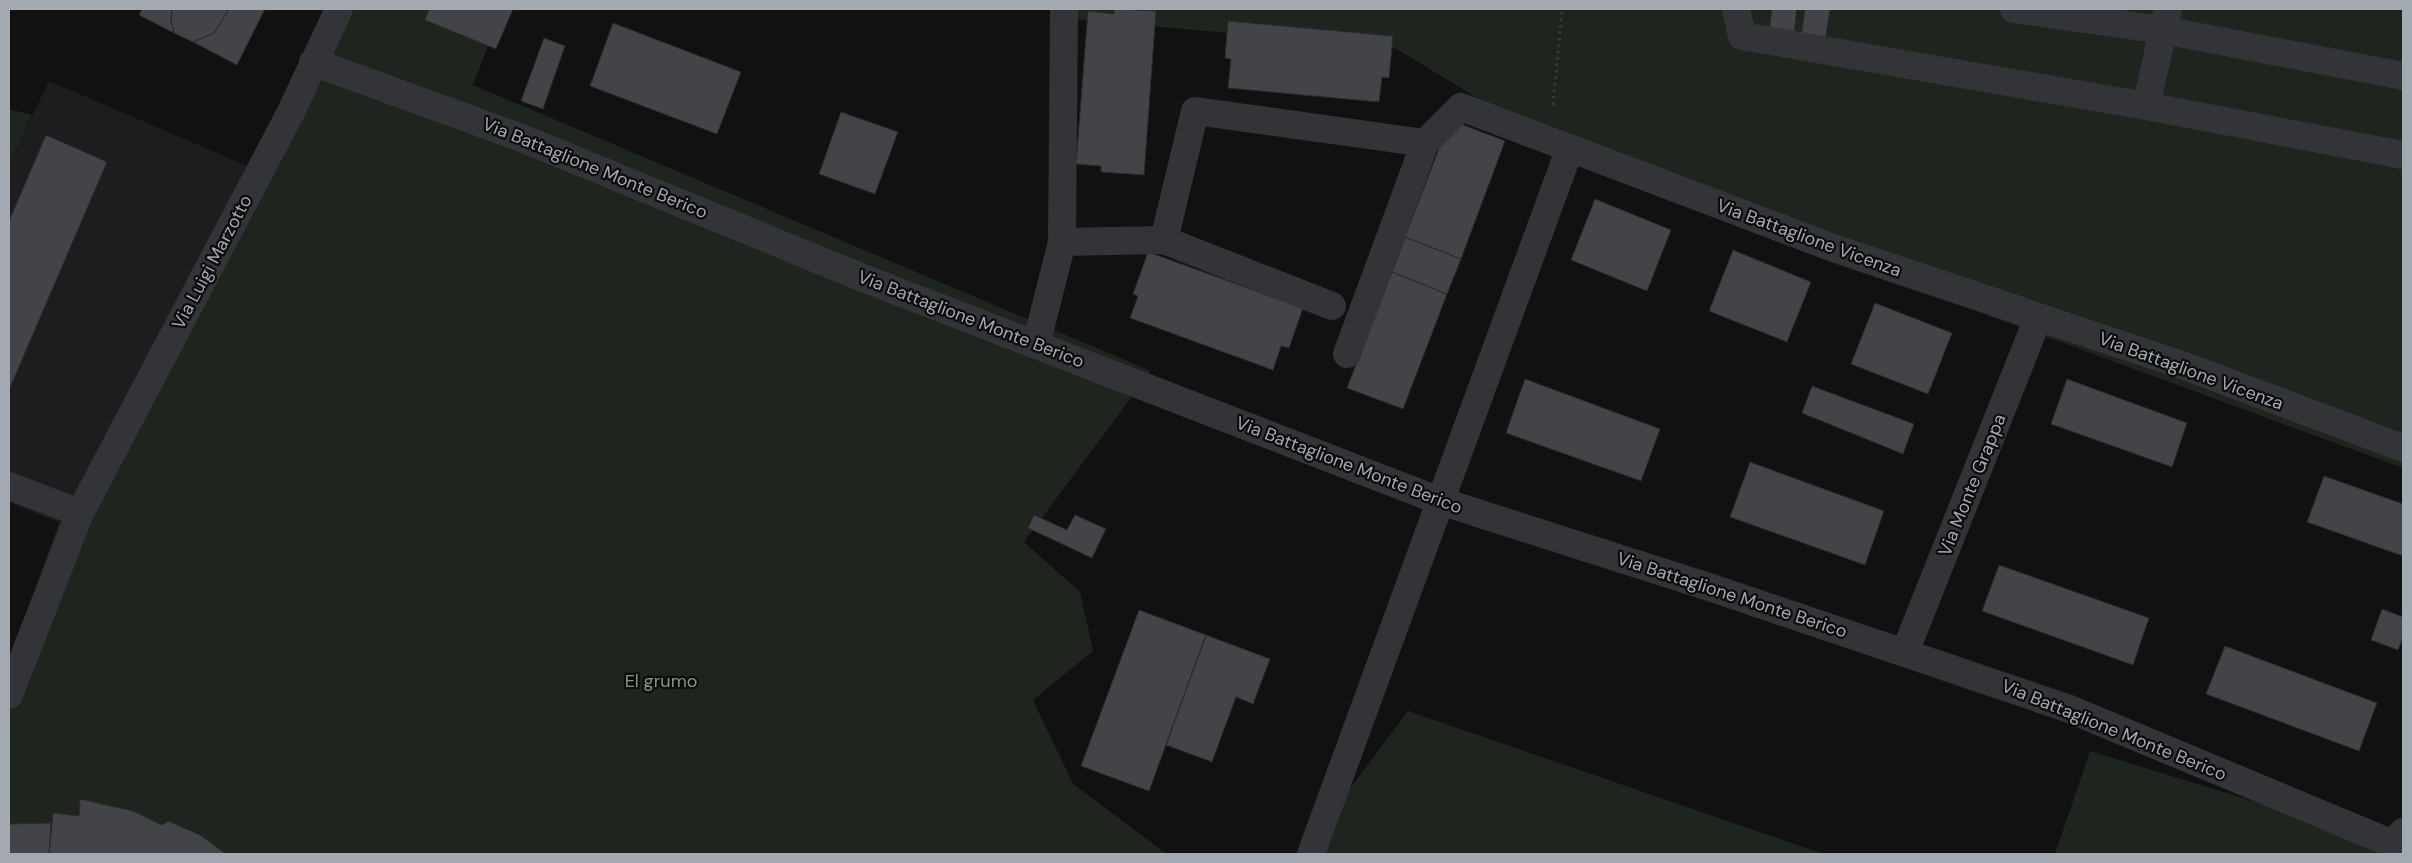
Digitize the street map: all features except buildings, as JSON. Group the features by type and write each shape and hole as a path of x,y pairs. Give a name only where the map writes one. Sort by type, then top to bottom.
{"street":[{"name":"Via Luigi Marzotto","path":"9,695 80,512 291,112 339,9"},
{"path":"1036,345 1062,242 1064,9"},
{"path":"1736,9 1742,36 2146,106 2403,155"},
{"path":"2014,9 2165,19 2403,76"},
{"path":"2146,106 2165,19"},
{"name":"Via Battaglione Monte Berico","path":"313,62 514,134 868,280 1440,501 1905,652 2067,708 2398,838"},
{"name":"Via Battaglione Vicenza","path":"1425,143 1461,107 1836,249 2182,365 2403,448"},
{"path":"1164,240 1195,111 1425,143 1347,354"},
{"path":"1311,854 1440,501 1560,144"},
{"path":"1062,242 1164,240 1332,306"},
{"name":"Via Monte Grappa","path":"1905,652 2038,318"},
{"path":"9,486 80,512"}],"path":[{"path":"1560,144 1562,9"}],"shaded area":[{"path":"49,81 248,166 59,523 9,502 9,165"}],"green space":[{"name":"El grumo","path":"326,9 502,9 473,85 1151,371 1024,542 1080,592 1093,651 1033,700 1073,784 1167,854 9,854 9,661 59,523 248,166"},
{"path":"1053,9 2403,9 2403,468 1990,316 1583,162 1395,48 1052,17"},
{"path":"9,109 32,115 9,165"},
{"path":"1408,711 1824,854 1301,854"},
{"path":"2090,751 2403,847 2403,854 2055,854"}]}
